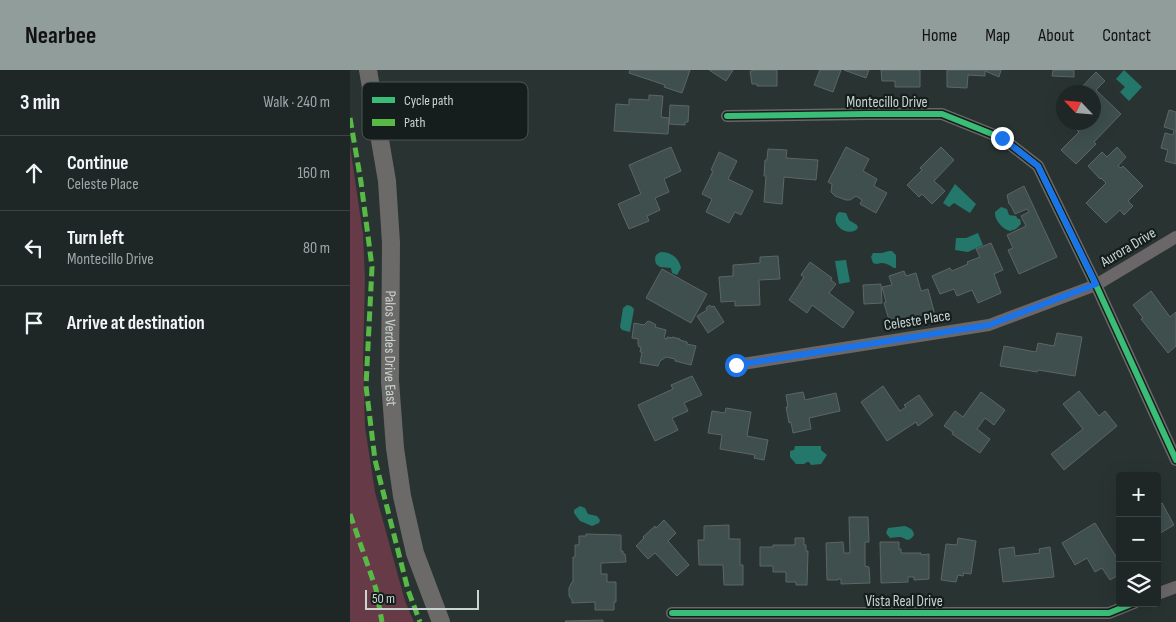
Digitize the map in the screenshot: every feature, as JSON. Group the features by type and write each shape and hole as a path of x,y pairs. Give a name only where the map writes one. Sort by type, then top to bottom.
{"main road":[{"name":"Palos Verdes Drive East","path":"380,140 387,180 391,243 390,381 395,448 402,496 416,554 441,622"}],"street":[{"name":"Montecillo Drive","path":"728,116 942,114 1002,138 1038,166 1096,284 1176,460"},
{"name":"Aurora Drive","path":"1096,284 1176,237"},
{"name":"Celeste Place","path":"736,365 989,325 1096,284"},
{"path":"1161,593 1176,587"},
{"name":"Vista Real Drive","path":"672,613 1109,613 1124,607"}],"shaded area":[{"path":"1124,70 1142,87 1129,101 1120,92 1125,87 1116,79"},
{"path":"350,146 363,234 365,279 363,362 365,427 375,492 405,601 414,622 350,622"},
{"path":"955,184 976,204 970,213 954,203 949,207 943,203"},
{"path":"1001,207 1007,209 1009,215 1020,219 1021,224 1016,229 1007,230 997,221 995,212"},
{"path":"839,212 846,213 849,220 857,225 858,228 850,232 841,229 836,221"},
{"path":"978,233 983,245 968,252 955,250 956,238 966,238"},
{"path":"889,251 896,255 896,268 884,263 873,263 871,257 873,253"},
{"path":"661,252 671,254 678,261 681,268 677,275 672,273 671,268 660,267 656,264 656,256"},
{"path":"846,260 850,282 839,284 835,261"},
{"path":"627,305 634,309 630,332 622,330 620,327 623,308"},
{"path":"795,446 821,446 821,450 827,455 821,464 811,465 807,462 796,464 790,457 790,451 794,450"},
{"path":"580,506 585,508 588,514 597,516 600,520 599,523 592,526 580,521 574,510"},
{"path":"905,526 914,533 908,540 901,537 890,538 886,533 888,528"}],"building":[{"path":"630,70 690,70 682,93 629,73"},
{"path":"709,70 733,70 726,81"},
{"path":"777,70 777,86 757,86 757,84 752,84 750,71"},
{"path":"820,70 841,70 833,92 814,85"},
{"path":"844,70 869,70 866,78"},
{"path":"881,70 920,70 920,87 895,87 895,81 882,81"},
{"path":"947,70 1001,70 999,77 985,71 985,76 968,75 967,88 947,87"},
{"path":"1053,70 1074,70 1074,77 1052,76"},
{"path":"1096,72 1105,81 1101,85 1084,85"},
{"path":"649,95 663,96 661,117 669,118 668,134 614,131 616,104 629,105 629,99 649,100"},
{"path":"1101,95 1121,114 1076,164 1061,150 1079,132 1077,130 1101,130"},
{"path":"670,105 689,106 688,122 685,122 685,125 669,124"},
{"path":"1169,110 1176,112 1176,164 1165,161 1168,150 1161,148 1165,133 1173,135 1174,130 1164,127"},
{"path":"671,147 681,171 664,179 669,192 655,198 660,210 647,216 649,221 629,229 618,204 641,194 629,165"},
{"path":"846,147 869,159 863,171 877,179 874,186 887,193 876,213 860,204 862,200 856,196 846,200 835,196 831,192 832,184 828,182"},
{"path":"941,147 954,160 934,181 945,191 932,204 922,194 919,197 907,185 922,170 920,168"},
{"path":"1117,147 1126,157 1118,166 1121,168 1123,166 1143,186 1128,201 1133,206 1124,215 1120,210 1106,223 1086,203 1106,183 1088,166 1102,152 1107,157"},
{"path":"768,149 787,150 786,158 818,160 816,180 784,177 782,204 764,202 765,160 767,160"},
{"path":"719,152 737,161 728,179 753,191 741,215 735,212 729,223 706,212 712,199 702,194 713,171 711,170"},
{"path":"1024,186 1057,257 1019,274 1008,250 1013,248 1007,235 1026,226 1021,216 1029,212 1027,209 1015,214 1009,204 1007,195"},
{"path":"991,243 1003,270 994,274 1001,293 978,303 972,290 957,296 954,289 940,294 932,276 950,268 952,271 968,264 967,262 980,257 976,249"},
{"path":"778,256 780,279 759,280 760,305 735,306 735,301 721,302 719,277 733,276 733,265 760,263 760,257"},
{"path":"810,262 832,278 831,280 836,284 829,293 854,312 843,328 812,305 807,313 789,300 804,277 801,275"},
{"path":"662,269 707,294 691,323 646,298"},
{"path":"904,271 906,276 916,273 921,291 928,289 935,315 892,330 884,303 886,302 882,287 892,285 889,276"},
{"path":"881,284 882,303 864,304 863,285"},
{"path":"1151,291 1170,317 1176,312 1176,346 1168,353 1141,319 1143,318 1133,305"},
{"path":"710,305 711,307 714,306 724,322 708,333 697,316 707,310 706,308"},
{"path":"648,321 656,325 655,327 666,330 664,338 680,339 687,342 687,344 696,346 691,365 666,357 660,361 658,366 640,363 641,347 639,347 638,339 632,338 634,323 644,325"},
{"path":"1057,333 1082,337 1075,376 1000,366 1004,346 1036,352 1038,343 1054,346"},
{"path":"692,376 702,395 684,403 688,411 672,418 678,430 655,441 638,405 673,389 671,385"},
{"path":"883,386 900,411 906,407 904,405 919,395 933,415 918,426 916,422 887,441 861,402"},
{"path":"1079,391 1099,416 1105,411 1117,426 1064,470 1051,454 1083,429 1063,404"},
{"path":"803,392 805,400 836,393 840,411 809,418 811,429 793,433 786,407 788,407 786,395"},
{"path":"981,392 1005,410 994,425 985,418 977,429 990,439 980,453 952,434 953,432 944,426 955,411 963,417"},
{"path":"726,408 751,412 747,436 768,440 764,460 754,458 755,455 720,449 722,435 708,433 712,411 725,413"},
{"path":"1161,504 1174,525 1161,533 1161,517"},
{"path":"849,517 868,517 869,542 865,542 865,566 869,567 870,583 841,584 841,579 827,580 826,543 843,542 844,553 850,553"},
{"path":"664,520 676,533 668,541 689,565 677,576 655,553 648,559 636,546 643,537"},
{"path":"1095,523 1116,557 1116,576 1110,580 1102,568 1095,572 1087,558 1075,565 1062,543"},
{"path":"729,525 729,539 740,539 740,565 743,565 743,585 724,585 723,565 699,565 698,540 704,540 704,526"},
{"path":"586,534 621,535 621,551 625,554 626,562 601,563 601,574 607,574 607,582 616,582 614,610 595,610 595,602 572,603 569,596 569,588 573,582 575,545 579,545 579,536 586,536"},
{"path":"795,538 804,538 804,545 806,545 806,551 808,551 807,585 796,585 796,582 786,582 786,572 773,572 773,566 760,566 760,547 795,545"},
{"path":"958,538 976,541 971,574 964,573 963,576 958,575 956,582 941,580 946,544 957,545"},
{"path":"880,542 899,542 901,553 929,554 929,579 914,580 914,577 908,577 908,582 881,583"},
{"path":"1014,547 1015,556 1040,553 1039,549 1050,547 1054,577 1003,582 999,549"},
{"path":"603,620 603,622 565,621"}],"marked path":[{"path":"350,118 361,182 372,267 366,386 375,460 408,590 420,622"},
{"path":"350,514 376,589 382,622"}],"cycle path":[{"path":"727,116 942,114 1002,138 1038,166 1096,285 1176,460"},
{"path":"672,613 1109,613 1124,607"}],"route":[{"path":"736,365 989,325 1096,284 1038,166 1002,138"}]}
